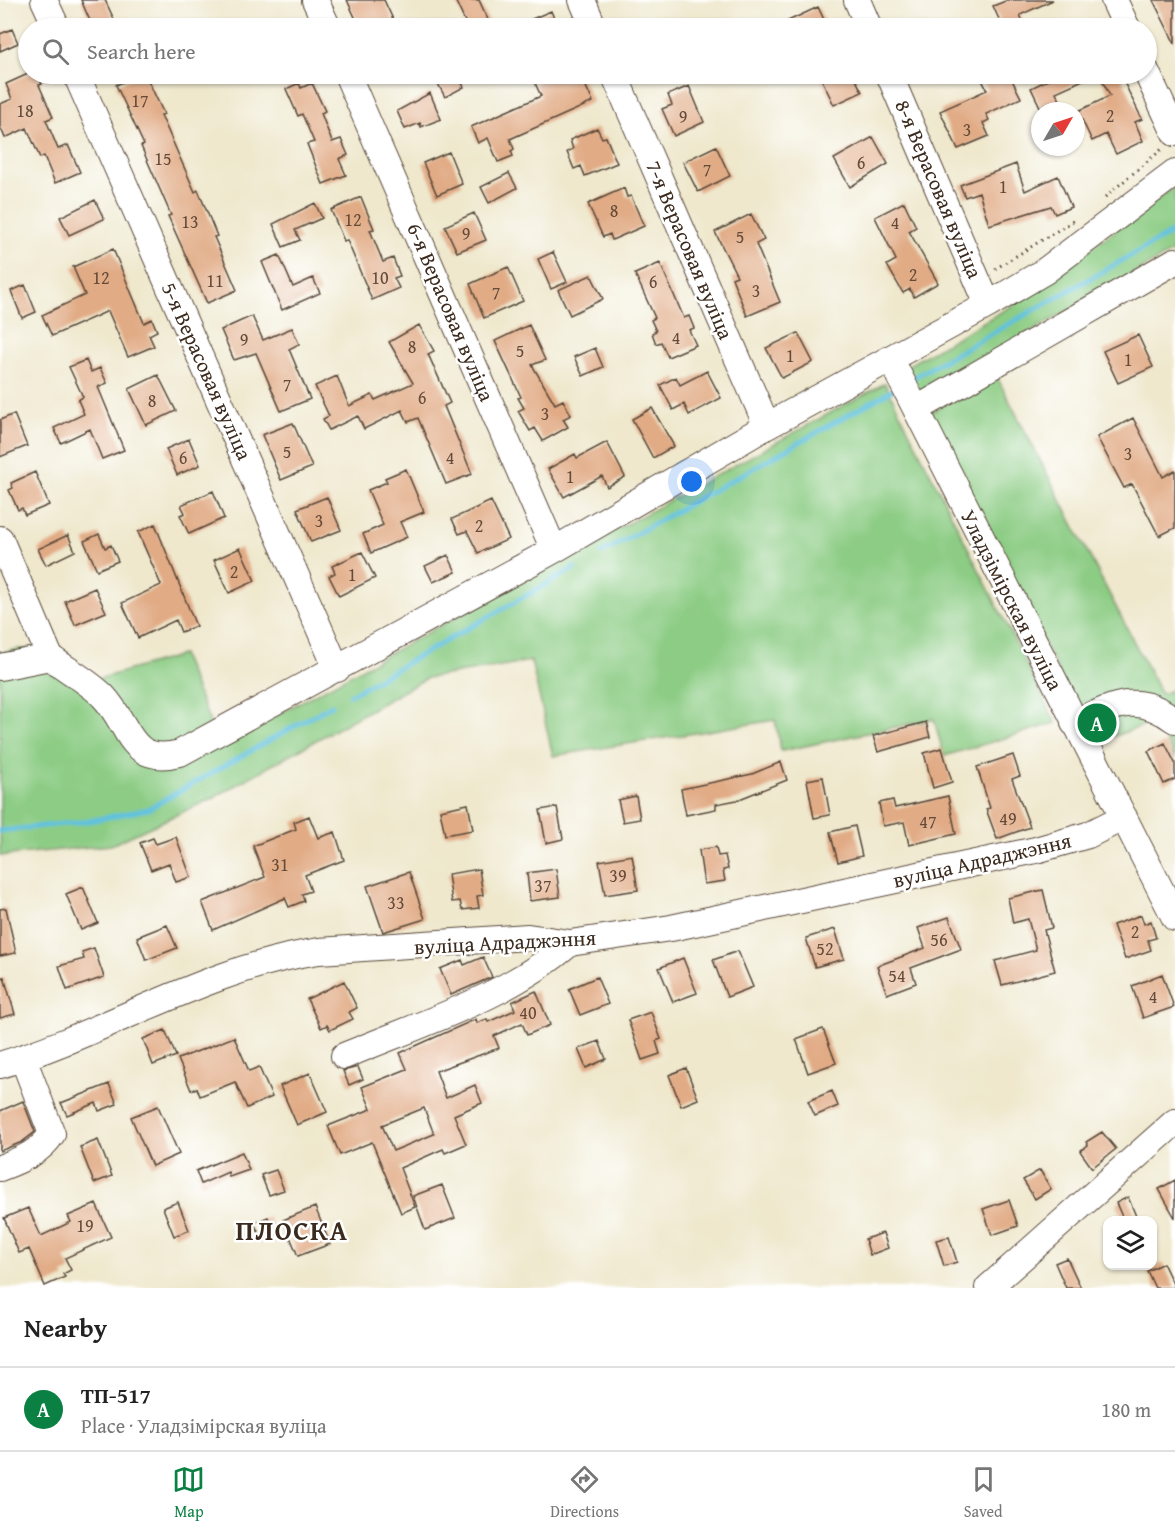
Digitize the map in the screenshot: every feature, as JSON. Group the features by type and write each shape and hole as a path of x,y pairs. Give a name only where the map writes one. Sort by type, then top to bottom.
{"street":[{"path":"44,0 52,18"},
{"path":"315,0 323,18"},
{"path":"582,0 590,18"},
{"path":"857,0 865,18"},
{"path":"1113,0 1122,18"},
{"name":"5-я Верасовая вуліца","path":"80,84 337,669"},
{"name":"6-я Верасовая вуліца","path":"351,84 554,550"},
{"name":"7-я Верасовая вуліца","path":"618,84 766,426"},
{"name":"8-я Верасовая вуліца","path":"893,84 988,305"},
{"path":"1151,84 1170,140"},
{"path":"0,539 50,657 103,697 134,743 143,752 161,756 193,748 554,550 766,426 894,366 1045,271 1175,173"},
{"path":"914,404 1175,261"},
{"name":"Уладзімірская вуліца","path":"894,366 1175,918"},
{"path":"0,667 50,657"},
{"path":"1074,723 1129,702 1154,706 1175,720"},
{"name":"вуліца Адраджэння","path":"11,1061 233,973 291,955 319,951 528,937 570,943 671,928 1036,850 1088,835 1124,817"},
{"path":"344,1056 475,1000 547,962 570,943"},
{"path":"0,1168 46,1144 52,1134 11,1061"},
{"path":"988,1288 1175,1122"}],"path":[{"path":"1102,199 1170,140"},
{"path":"978,279 1075,220"}],"green space":[{"path":"1175,187 1175,250 918,396 905,367 1013,305"},
{"path":"996,375 1161,694 1175,689 1175,759 1156,721 1095,743 927,415"},
{"path":"885,383 1056,723 944,756 934,719 781,751 775,720 553,756 531,661 427,678 213,798 111,845 0,856 0,653 19,649 66,652 88,682 182,655 220,746"}],"building":[{"path":"81,0 105,0 113,18 89,18"},
{"path":"347,0 384,0 392,18 355,18"},
{"path":"455,0 479,0 487,18 463,18"},
{"path":"1008,0 1053,0 1020,15 1021,18 998,18 993,6"},
{"path":"1153,0 1175,0 1175,44"},
{"path":"818,7 823,18 794,18"},
{"path":"551,11 554,18 534,18"},
{"path":"12,29 18,43 0,51 0,34"},
{"path":"18,79 18,84 42,84 39,85 53,117 46,120 58,149 68,145 80,172 55,183 44,156 40,158 27,128 5,138 0,126 0,104 12,99 6,84"},
{"path":"150,84 195,192 198,190 217,236 214,237 237,290 207,303 168,216 171,215 141,146 144,145 116,85"},
{"path":"297,84 301,88 312,84 325,111 321,113 332,142 341,139 348,155 339,159 346,175 323,184 307,144 314,142 302,114 298,116 286,89"},
{"path":"438,84 462,84 464,87 445,97"},
{"path":"535,84 585,84 593,102 510,139 514,149 511,151 513,156 498,162 488,138 478,143 471,127 541,96"},
{"path":"824,84 858,84 862,92 834,105"},
{"path":"984,84 1014,84 1021,98 986,114 989,120 983,123 989,136 958,149 940,111 987,90"},
{"path":"1039,84 1074,84 1056,92 1061,102 1038,102 1031,88"},
{"path":"1104,84 1125,84 1142,119 1135,122 1143,141 1116,154 1106,134 1092,141 1085,126 1085,108 1110,96"},
{"path":"689,86 704,122 674,136 662,109 672,105 668,95"},
{"path":"430,93 441,119 421,127 420,123 405,129 397,111"},
{"path":"597,128 602,138 606,137 617,163 585,176 581,166 574,169 567,152 573,149 570,140"},
{"path":"873,137 888,164 850,187 834,159"},
{"path":"716,146 730,176 698,192 683,162"},
{"path":"449,152 462,184 437,195 423,163"},
{"path":"1016,164 1025,191 1058,176 1071,207 1055,214 1051,206 989,225 979,192 965,197 960,185"},
{"path":"509,173 517,188 489,203 481,187"},
{"path":"624,188 627,197 631,196 644,226 612,240 610,234 603,237 588,204"},
{"path":"361,197 374,229 370,230 383,262 393,258 400,276 394,278 399,288 372,300 347,240 344,241 331,210"},
{"path":"95,200 104,219 69,235 60,217"},
{"path":"904,202 916,227 909,231 938,283 914,297 910,289 903,293 887,265 896,260 875,217"},
{"path":"315,203 322,218 295,230 300,240 283,247 273,224"},
{"path":"474,213 486,240 457,252 445,226"},
{"path":"751,214 764,240 756,244 780,302 747,316 732,278 737,276 715,232"},
{"path":"113,249 144,323 152,319 157,331 149,335 154,346 128,357 108,311 52,336 42,315 85,295 73,267"},
{"path":"553,252 567,282 551,289 538,259"},
{"path":"279,255 293,287 313,278 320,293 282,310 262,262"},
{"path":"660,263 684,318 689,316 694,328 689,330 696,345 668,357 661,342 656,344 652,333 656,331 651,320 655,318 635,274"},
{"path":"508,267 523,301 484,318 470,284"},
{"path":"591,275 603,299 570,315 558,290"},
{"path":"25,285 36,312 22,318 11,291"},
{"path":"252,316 263,340 292,328 299,344 289,349 310,399 281,411 256,353 234,360 221,330"},
{"path":"419,325 434,351 428,354 450,403 444,406 472,474 446,484 418,418 408,422 402,410 364,429 358,416 329,430 323,419 329,416 315,386 337,376 349,406 372,395 375,400 413,383 389,342"},
{"path":"529,325 545,360 532,365 555,404 563,400 571,415 563,419 568,427 543,441 535,428 530,431 518,411 524,408 518,398 521,397 495,341"},
{"path":"798,333 813,362 782,378 766,348"},
{"path":"1138,335 1153,367 1118,383 1103,351"},
{"path":"595,348 603,367 583,376 574,357"},
{"path":"86,360 91,372 100,368 107,383 98,387 124,450 102,459 90,429 61,443 54,428 84,414 78,400 83,397 69,367"},
{"path":"707,371 721,398 689,415 684,404 673,410 660,385 676,377 680,385"},
{"path":"158,375 176,411 146,425 129,389"},
{"path":"652,408 674,446 653,458 632,419"},
{"path":"14,414 27,446 0,457 0,420"},
{"path":"1133,418 1163,477 1175,470 1175,528 1159,536 1132,484 1124,488 1097,437"},
{"path":"293,423 312,467 281,480 262,435"},
{"path":"189,439 200,465 177,475 166,449"},
{"path":"607,442 625,477 607,487 602,476 564,497 548,469 575,454 577,458"},
{"path":"406,469 424,512 400,522 407,537 371,553 363,534 383,525 368,490 387,482 385,478"},
{"path":"35,472 49,505 25,515 22,508 18,510 9,490 13,488 11,483"},
{"path":"213,491 224,518 189,534 180,515 185,513 181,505"},
{"path":"327,497 341,530 311,542 297,509"},
{"path":"491,501 509,539 478,553 467,531 459,534 452,519"},
{"path":"155,524 196,626 181,632 176,620 138,638 122,603 161,585 138,532"},
{"path":"99,534 105,548 111,545 118,561 97,570 84,541"},
{"path":"68,535 75,551 46,565 38,549"},
{"path":"240,548 255,581 229,593 214,560"},
{"path":"362,552 375,578 339,596 329,576 335,573 332,566"},
{"path":"448,555 456,572 433,582 425,566"},
{"path":"95,588 106,612 75,625 65,601"},
{"path":"926,722 930,737 878,752 873,736"},
{"path":"1165,743 1175,763 1175,779 1164,784 1148,751"},
{"path":"942,748 952,782 933,788 924,753"},
{"path":"1013,755 1020,776 1012,779 1030,827 997,839 986,809 990,808 977,767"},
{"path":"781,762 787,780 737,800 716,804 716,809 686,815 681,789 752,774"},
{"path":"823,777 830,815 814,818 807,780"},
{"path":"636,796 640,819 623,822 618,800"},
{"path":"948,796 956,834 909,845 904,822 883,826 879,803 893,800 895,808"},
{"path":"468,804 473,830 445,835 440,810"},
{"path":"557,807 563,839 546,843 540,810"},
{"path":"309,816 318,838 335,832 344,860 305,875 311,891 302,894 304,901 289,907 285,898 213,930 202,902 265,877 253,846 296,829 294,822"},
{"path":"855,826 862,856 838,862 830,832"},
{"path":"176,837 191,877 176,882 169,863 151,870 140,843 153,838 156,844"},
{"path":"716,847 718,856 725,855 728,869 723,870 725,881 704,884 699,850"},
{"path":"632,855 638,890 605,895 599,861"},
{"path":"479,869 483,895 477,896 479,908 462,910 460,901 452,902 448,874"},
{"path":"556,869 560,897 530,901 527,873"},
{"path":"409,872 425,919 383,932 367,886"},
{"path":"83,887 98,923 81,930 66,894"},
{"path":"1043,890 1052,928 1044,930 1055,971 1002,985 995,961 1036,950 1028,919 1013,923 1008,898"},
{"path":"6,908 16,953 0,956 0,909"},
{"path":"1141,915 1144,924 1151,921 1156,938 1148,940 1151,950 1125,959 1113,925"},
{"path":"949,917 961,949 911,968 916,983 887,994 877,966 925,948 918,928"},
{"path":"167,925 177,948 146,960 137,937"},
{"path":"835,929 844,959 815,967 806,938"},
{"path":"94,948 104,977 67,990 59,966 84,959 82,952"},
{"path":"738,951 753,987 727,997 713,960"},
{"path":"483,957 492,977 451,995 440,969 462,960 464,965"},
{"path":"683,958 697,993 673,1002 659,968"},
{"path":"1162,974 1174,1007 1143,1018 1132,986"},
{"path":"4,977 15,1014 0,1018 0,978"},
{"path":"597,977 608,1004 580,1015 569,989"},
{"path":"344,981 357,1008 349,1012 353,1019 330,1030 327,1025 321,1028 307,999"},
{"path":"536,991 550,1025 527,1035 522,1023 494,1036 499,1048 436,1071 446,1098 475,1085 482,1103 454,1115 466,1144 445,1153 443,1149 400,1168 415,1207 401,1213 372,1142 340,1155 328,1126 371,1109 362,1087 407,1069 400,1053 476,1019 477,1023 487,1019 488,1022 515,1010 512,1002","holes":["424,1108 434,1134 393,1151 382,1125"]},
{"path":"651,1012 661,1039 656,1041 660,1054 642,1060 628,1020"},
{"path":"823,1029 836,1063 808,1073 796,1039"},
{"path":"165,1030 176,1056 153,1065 143,1039"},
{"path":"234,1037 249,1071 259,1067 272,1097 247,1108 235,1082 200,1096 197,1088 191,1090 178,1059"},
{"path":"599,1041 606,1059 586,1068 578,1049"},
{"path":"358,1067 363,1079 349,1085 343,1071"},
{"path":"686,1068 698,1099 681,1106 669,1075"},
{"path":"310,1073 327,1112 297,1125 280,1086"},
{"path":"109,1084 117,1104 99,1111 96,1103 67,1115 61,1103"},
{"path":"832,1091 838,1106 815,1116 808,1101"},
{"path":"23,1101 35,1132 22,1142 0,1151 0,1111"},
{"path":"158,1106 179,1154 152,1166 131,1117"},
{"path":"1102,1132 1116,1149 1092,1168 1080,1151 1088,1145 1086,1142"},
{"path":"98,1140 112,1176 94,1183 80,1147"},
{"path":"242,1152 249,1170 229,1177 228,1172 201,1184 196,1171"},
{"path":"276,1170 284,1190 269,1195 261,1175"},
{"path":"1040,1170 1051,1189 1035,1199 1023,1180"},
{"path":"1175,1180 1175,1218 1159,1189"},
{"path":"442,1185 455,1218 425,1230 413,1196"},
{"path":"1128,1197 1136,1216 1122,1216 1116,1203"},
{"path":"1009,1200 1018,1226 992,1235 983,1209"},
{"path":"178,1202 189,1230 174,1236 163,1208"},
{"path":"96,1204 111,1237 65,1258 71,1270 63,1274 65,1277 45,1286 29,1249 19,1253 4,1218 28,1208 41,1236 71,1222 68,1216"},
{"path":"315,1207 330,1244 298,1256 283,1220"},
{"path":"268,1217 276,1235 263,1241 254,1223"},
{"path":"883,1233 888,1248 870,1255 865,1239"},
{"path":"949,1237 957,1262 944,1266 936,1240"},
{"path":"1067,1258 1081,1288 1066,1288 1055,1263"},
{"path":"1163,1263 1175,1288 1155,1288 1147,1271 1157,1270 1157,1266"}],"waterway":[{"path":"909,380 1175,231"},
{"path":"602,553 896,388"},
{"path":"350,695 575,568"},
{"path":"0,831 89,821 148,809 332,705"}],"place":[{"name":"ТП-517","path":"1097,723"}],"district":[{"name":"ПЛОСКА","path":"292,1230"}]}
